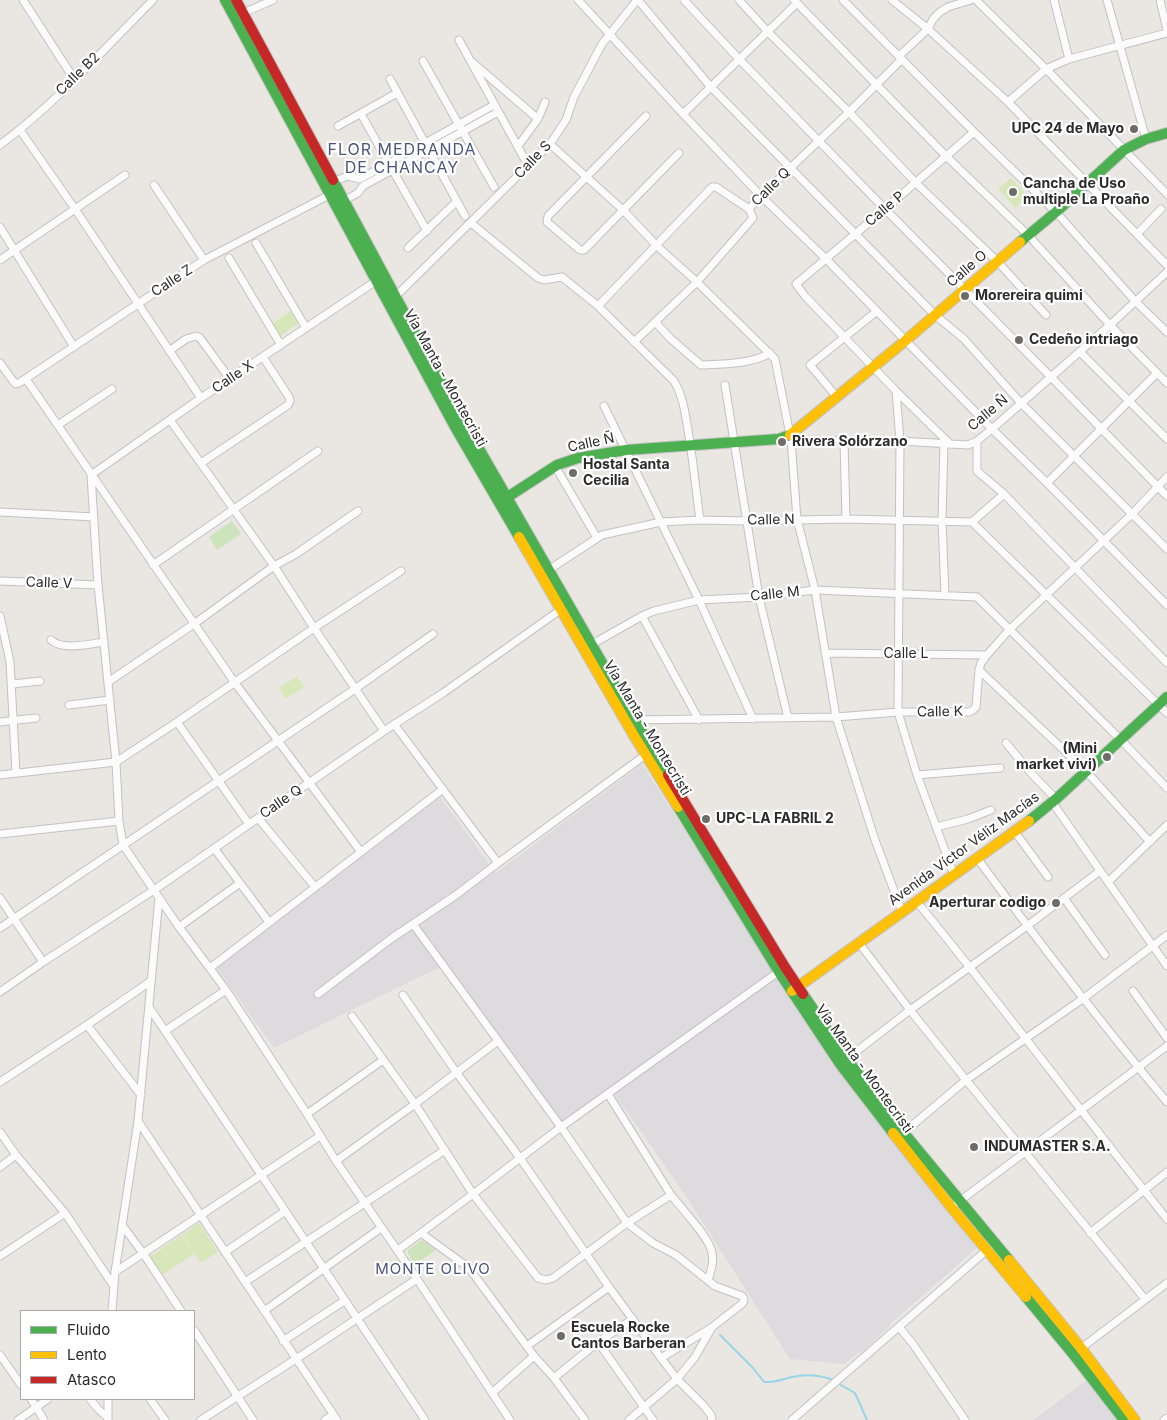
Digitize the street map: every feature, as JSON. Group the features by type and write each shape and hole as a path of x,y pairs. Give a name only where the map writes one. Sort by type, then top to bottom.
{"main road":[{"name":"Vía Manta - Montecristi","path":"224,0 238,15 340,203 396,296 503,501 649,752 782,970 843,1061 900,1136 1135,1420"},
{"name":"Vía Manta - Montecristi","path":"236,0 238,15"},
{"name":"Calle O","path":"790,437 836,396 874,367 1089,184 1124,150 1146,139 1167,133"},
{"name":"Vía Manta - Montecristi","path":"340,203 376,281 455,427 503,501"},
{"name":"Calle Ñ","path":"503,501 555,466 578,458 626,450 735,443 790,437"},
{"name":"Avenida Víctor Véliz Macías","path":"795,989 1015,832 1086,772 1167,697"},
{"name":"Vía Manta - Montecristi","path":"1077,1351 1124,1420"}],"street":[{"path":"23,0 74,79"},
{"name":"Calle B2","path":"0,145 20,130 74,79 153,0"},
{"path":"238,15 273,0"},
{"path":"578,0 761,196 826,259 1167,605"},
{"path":"638,0 710,86 935,315 964,339 1021,403 1167,549"},
{"name":"Calle S","path":"396,296 550,144 566,120 574,97 602,44 638,0"},
{"path":"684,0 885,209 1167,496"},
{"path":"739,0 916,183 997,261 1046,315"},
{"path":"843,0 1056,212 1136,301 1167,332"},
{"path":"892,0 928,29 1008,102 1167,265"},
{"path":"928,29 947,3 971,0"},
{"path":"976,0 1167,194"},
{"path":"1054,0 1070,59"},
{"path":"1107,0 1146,139"},
{"path":"1008,102 1046,69 1070,59 1167,32 1160,0"},
{"path":"683,114 768,32 796,2 946,156 1028,235 1110,325 1167,383"},
{"name":"Calle Q","path":"634,342 697,282 753,218 749,208 877,84 928,29"},
{"path":"459,40 524,158"},
{"path":"468,58 538,119"},
{"path":"423,61 494,188"},
{"path":"390,79 465,216"},
{"path":"338,126 397,93"},
{"path":"518,146 538,119 545,102"},
{"path":"340,203 358,193 363,186 391,166 460,128 494,105"},
{"path":"460,128 498,112"},
{"path":"361,114 427,231"},
{"path":"646,116 548,216 547,222 580,250 584,250 679,154"},
{"path":"20,130 201,398"},
{"name":"Calle P","path":"845,337 805,296 796,284 974,132"},
{"path":"550,144 623,210 657,246 697,282 775,359 790,437 797,520 815,590 836,717 874,840 902,912"},
{"name":"Calle Z","path":"0,363 12,381 16,384 19,383 204,260 332,188 348,176 360,179 391,166"},
{"path":"0,260 125,176"},
{"path":"154,185 204,260"},
{"path":"598,306 712,187 716,187 749,208"},
{"path":"408,248 456,202"},
{"path":"1137,234 1161,209"},
{"path":"471,223 538,278 544,280 562,277 598,306 674,381 683,401 700,520"},
{"path":"0,227 74,347"},
{"path":"256,243 306,328"},
{"path":"229,258 281,345"},
{"name":"Calle Ñ","path":"790,437 844,441 968,445 977,441 992,429 1167,272"},
{"name":"Calle X","path":"91,475 201,398 376,281"},
{"path":"836,396 810,365 877,312"},
{"path":"655,322 671,339 702,365 748,361 763,358 770,353"},
{"path":"169,351 186,339 196,336 200,338 230,379"},
{"path":"845,337 947,443 942,520 945,595"},
{"path":"1080,352 1167,439"},
{"path":"201,463 290,401 263,357"},
{"path":"1047,483 1157,373"},
{"path":"26,379 235,683 361,852"},
{"path":"725,385 759,597 788,718"},
{"path":"58,425 112,389"},
{"path":"896,391 900,442 898,712 917,775 954,875"},
{"path":"604,406 699,600 753,719"},
{"path":"170,420 274,566 384,731"},
{"path":"844,441 846,519"},
{"path":"977,441 977,471 1004,494 1167,663"},
{"path":"154,564 318,451"},
{"path":"555,466 597,538"},
{"path":"91,475 98,585 116,762 119,821 123,845 179,927 226,990 320,1136 510,1420"},
{"name":"Calle K","path":"630,720 753,719 836,717 898,712 969,712 976,706 981,664 987,654 1009,630 1132,514 1167,477"},
{"path":"1004,494 972,522 1167,713"},
{"path":"108,682 194,624 274,566 296,554 358,511"},
{"path":"0,512 94,517"},
{"name":"Calle N","path":"544,572 602,534 660,522 846,519 972,522"},
{"path":"0,775 116,762 401,571"},
{"name":"Calle V","path":"0,581 98,585"},
{"name":"Calle M","path":"588,646 654,611 699,600 759,597 815,590 976,597 1009,630"},
{"name":"Calle Q","path":"0,992 154,890 394,724 443,693 565,607"},
{"path":"0,616 7,645 12,684 16,773"},
{"path":"642,616 699,720"},
{"path":"1009,630 1167,788"},
{"path":"0,928 279,741 433,634"},
{"path":"52,640 62,646 104,642"},
{"name":"Calle L","path":"825,653 987,654"},
{"path":"980,670 1086,772 1150,842"},
{"path":"12,684 40,681"},
{"path":"69,705 110,700"},
{"path":"0,722 36,718"},
{"path":"177,722 249,824"},
{"path":"394,724 498,863"},
{"path":"1006,743 1054,800 1108,882 1167,966"},
{"path":"318,994 413,924 456,895 649,752"},
{"path":"917,775 1000,768"},
{"path":"210,968 443,789"},
{"path":"936,827 968,819 991,810"},
{"path":"258,818 315,887"},
{"path":"0,834 119,821"},
{"path":"1108,882 1167,825"},
{"path":"1015,832 1048,877"},
{"path":"214,848 269,922"},
{"path":"977,858 1027,926 1138,1068 1167,1102"},
{"path":"843,1061 1100,870"},
{"path":"179,927 240,883"},
{"path":"0,898 43,962"},
{"path":"112,1310 113,1285 138,1121 159,898"},
{"path":"1064,898 1105,955"},
{"path":"917,902 970,966 1081,1111 1167,1219"},
{"path":"413,924 561,1127 627,1223 653,1243 676,1255 715,1286 742,1296 744,1299 743,1303 711,1328 661,1358"},
{"path":"900,1136 966,1080 1084,998 1167,935"},
{"path":"859,943 966,1080 1145,1299"},
{"path":"398,1250 561,1127 782,970"},
{"path":"0,1082 151,981"},
{"path":"165,1032 226,990"},
{"path":"1133,991 1167,1038"},
{"path":"403,995 456,1072 520,1158 609,1287 661,1358 704,1406 711,1415 712,1420"},
{"path":"149,1007 424,1420"},
{"path":"352,1016 415,1104 473,1194 538,1278 546,1280 553,1278 627,1223 671,1195"},
{"path":"87,1025 140,1095"},
{"path":"336,1160 415,1104 498,1041"},
{"path":"955,1204 1026,1153 1167,1046"},
{"path":"307,1114 383,1060"},
{"path":"608,1094 671,1195 710,1243 713,1264 708,1280"},
{"path":"138,1121 335,1418 325,1420"},
{"path":"0,1132 16,1156 66,1213 113,1285"},
{"path":"115,1272 320,1136"},
{"path":"245,1282 445,1150"},
{"path":"0,1167 16,1156"},
{"path":"1090,1233 1167,1172"},
{"path":"225,1252 284,1212"},
{"path":"0,1256 66,1213"},
{"path":"122,1226 143,1253 181,1310"},
{"path":"264,1311 381,1228"},
{"path":"421,1233 469,1268 534,1356 554,1378 585,1420"},
{"path":"792,1420 990,1247"},
{"path":"201,1420 296,1360 417,1279"},
{"path":"1077,1351 1167,1283"},
{"path":"527,1346 609,1287"},
{"path":"283,1341 344,1300"},
{"path":"554,1378 598,1342 633,1318"},
{"path":"899,1327 913,1344 965,1420"},
{"path":"629,1420 678,1379 695,1357 711,1328"},
{"path":"195,1332 253,1420"},
{"path":"598,1342 653,1420"},
{"path":"0,1356 20,1384"},
{"path":"492,1392 534,1356"},
{"path":"32,1400 44,1420"},
{"path":"18,1420 46,1400"},
{"path":"91,1400 108,1419"},
{"path":"108,1400 108,1419"},
{"path":"151,1400 165,1420"}],"shaded area":[{"path":"642,764 780,979 845,1076 977,1248 889,1325 861,1353 860,1351 845,1364 790,1359 684,1193 611,1089 563,1123 446,964 274,1048 216,967 440,797 496,873"},
{"path":"1089,1379 1117,1420 1033,1420"}],"green space":[{"name":"Cancha de Uso multiple La Proaño","path":"1011,178 1028,196 1015,208 998,189"},
{"path":"290,311 299,323 280,336 272,324"},
{"path":"232,521 241,534 217,550 209,537"},
{"path":"297,676 304,687 286,699 279,688"},
{"path":"199,1223 218,1252 201,1263 182,1235"},
{"path":"181,1235 194,1254 161,1276 149,1258"},
{"path":"422,1240 436,1250 414,1265 408,1250"}],"waterway":[{"path":"720,1335 753,1368 764,1382 807,1375 831,1379"},
{"path":"841,1385 855,1393 867,1420"}],"traffic: fast":[{"path":"225,0 455,427 519,537"},
{"path":"1020,242 1124,150 1146,139 1167,133"},
{"path":"333,180 455,407 668,775"},
{"path":"500,502 557,465 578,458 626,450 779,439 790,435"},
{"path":"1029,821 1056,799 1167,697"},
{"path":"678,807 779,972 840,1064 893,1133"},
{"path":"803,994 847,1059 904,1133 1009,1260"},
{"path":"1026,1297 1124,1420"}],"traffic: slow":[{"path":"790,435 905,341 1020,242"},
{"path":"519,537 633,734 678,807"},
{"path":"792,991 1029,821"},
{"path":"893,1133 951,1207 1026,1297"},
{"path":"1009,1260 1081,1348 1135,1420"}],"traffic: jam":[{"path":"236,0 333,180"},
{"path":"668,775 803,994"}],"place":[{"name":"UPC 24 de Mayo","path":"1134,129"},
{"name":"Cancha de Uso multiple La Proaño","path":"1013,192"},
{"name":"Morereira quimi","path":"965,296"},
{"name":"Cedeño intriago","path":"1019,340"},
{"name":"Rivera Solórzano","path":"782,442"},
{"name":"Hostal Santa Cecilia","path":"573,473"},
{"name":"(Mini market vivi)","path":"1107,757"},
{"name":"UPC-LA FABRIL 2","path":"706,819"},
{"name":"Aperturar codigo","path":"1056,903"},
{"name":"INDUMASTER S.A.","path":"974,1147"},
{"name":"Escuela Rocke Cantos Barberan","path":"561,1336"}],"district":[{"name":"FLOR MEDRANDA DE CHANCAY","path":"402,159"},
{"name":"MONTE OLIVO","path":"433,1269"}]}
